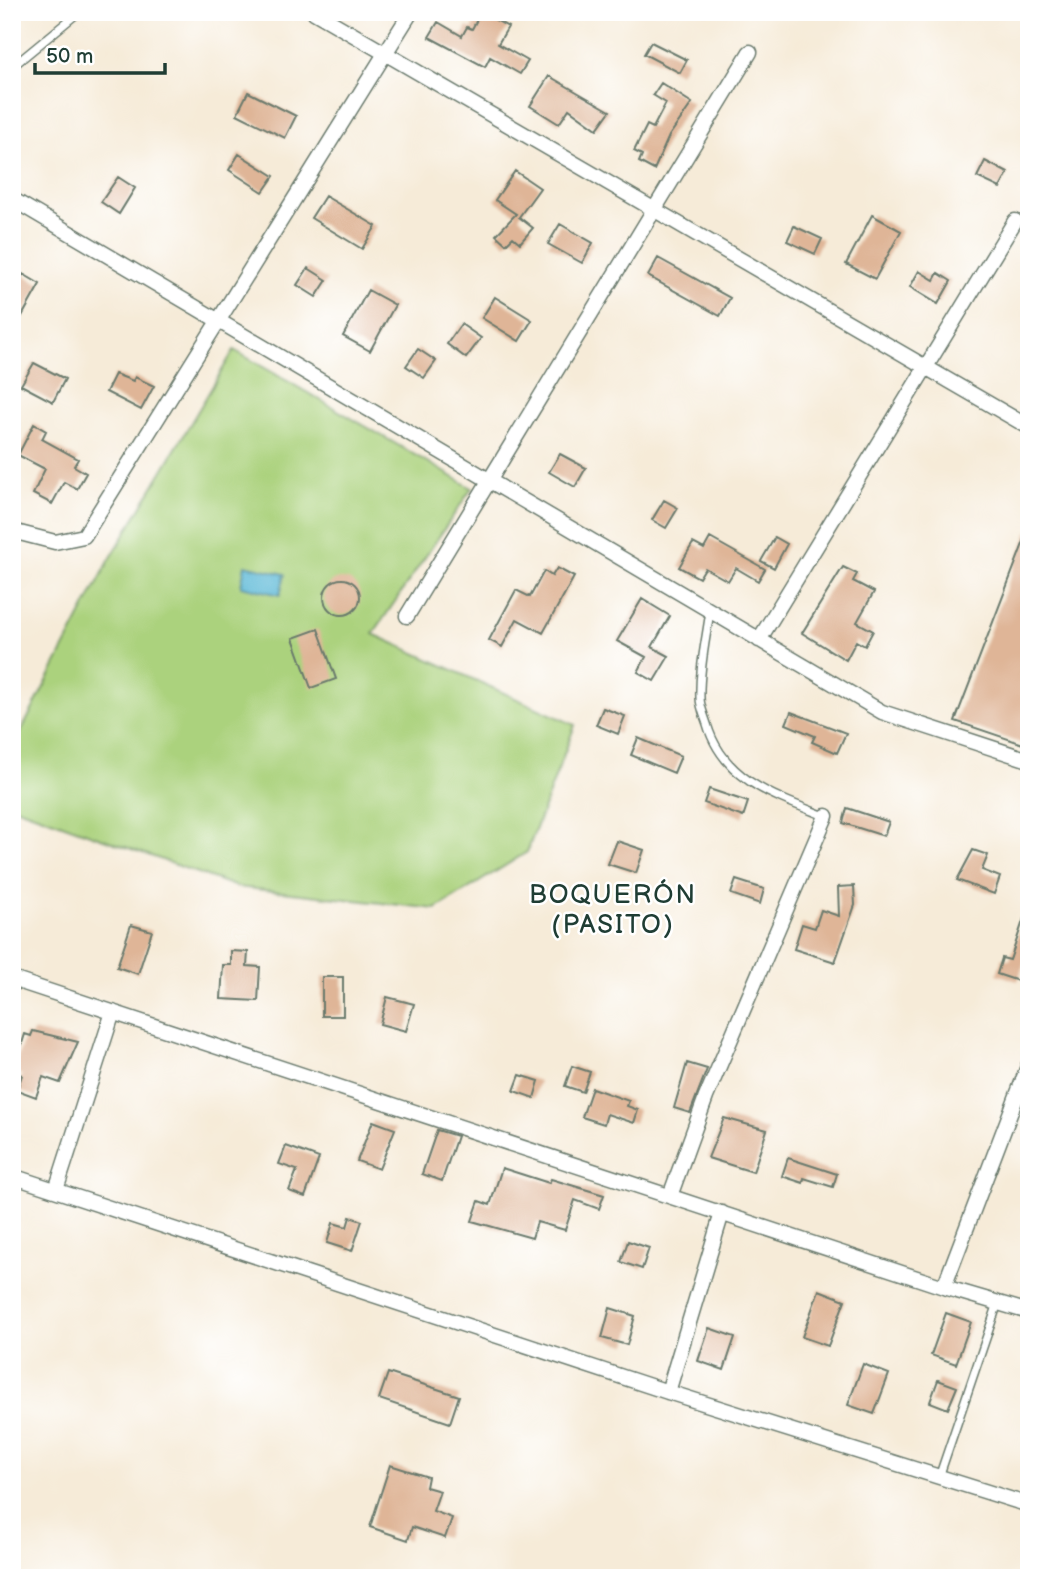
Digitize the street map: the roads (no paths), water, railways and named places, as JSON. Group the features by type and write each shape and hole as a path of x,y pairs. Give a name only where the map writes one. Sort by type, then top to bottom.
{"street":[{"path":"314,12 1027,426"},
{"path":"12,531 55,542 84,536 411,12"},
{"path":"407,616 750,52"},
{"path":"12,199 882,712 1029,760"},
{"path":"759,640 923,367 1015,221"},
{"path":"670,1196 706,1097 826,816"},
{"path":"12,979 944,1287 1029,1312"},
{"path":"56,1190 113,1012"},
{"path":"944,1287 1029,1064"},
{"path":"12,1176 668,1392 1029,1505"},
{"path":"668,1392 722,1213"}],"lane":[{"path":"12,67 79,12"},
{"path":"710,611 700,701 709,731 722,757 745,780 775,797 826,816"},
{"path":"939,1477 998,1303"}],"water":[{"path":"245,565 285,574 280,595 241,586"}],"district":[{"name":"BOQUERÓN (PASITO)","path":"613,910"}]}
